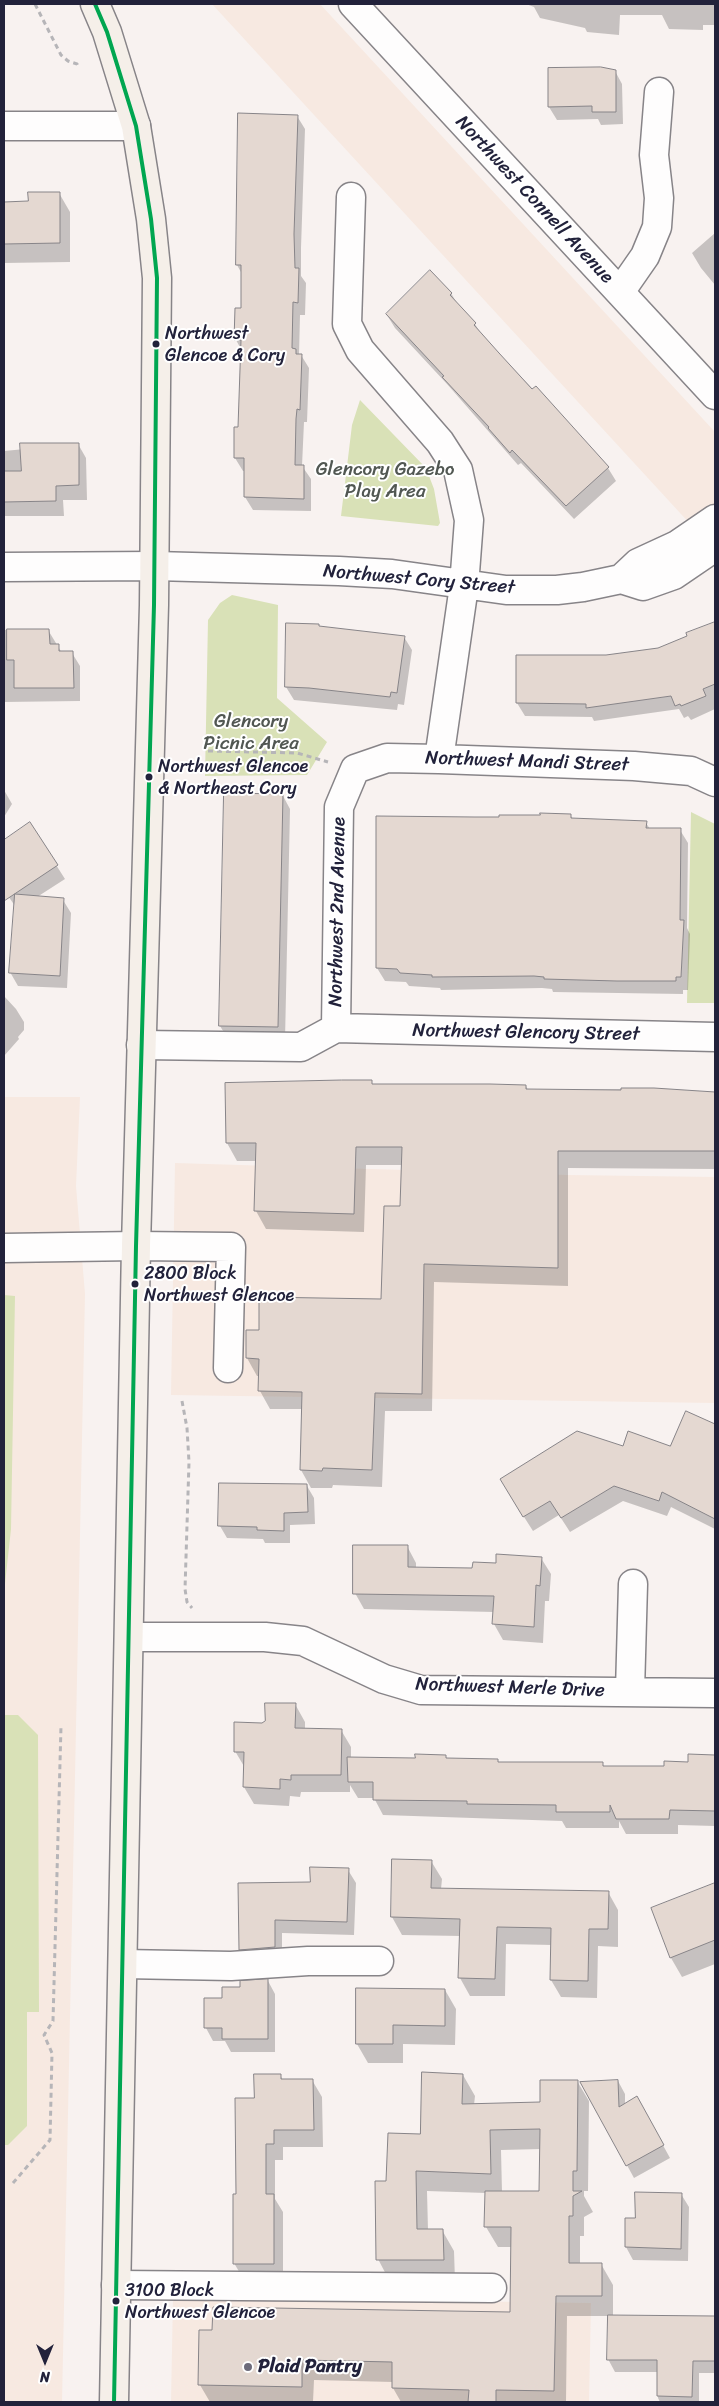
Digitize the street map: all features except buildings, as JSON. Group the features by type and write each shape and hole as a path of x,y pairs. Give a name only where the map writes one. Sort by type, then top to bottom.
{"main road":[{"path":"95,4 107,32 136,126 150,209 157,278 155,566 148,883 141,1045 136,1246 114,2402"}],"street":[{"name":"Northwest Connell Avenue","path":"353,4 715,395"},
{"path":"620,292 645,256 657,227 659,198 654,155 659,92"},
{"path":"4,126 136,126"},
{"path":"351,197 347,324 360,350 440,442 458,470 469,520 464,586 439,759"},
{"path":"621,579 638,563 677,545 715,519"},
{"name":"Northwest Cory Street","path":"4,567 155,566 392,574 464,586 506,590 557,590 621,579 642,586 674,574 715,547"},
{"name":"Northwest Mandi Street","path":"343,766 387,758 439,759 634,766 691,772 708,779"},
{"name":"Northwest 2nd Avenue","path":"336,1028 339,807 343,766"},
{"path":"141,1045 301,1047 336,1028"},
{"name":"Northwest Glencory Street","path":"336,1028 715,1037"},
{"path":"4,1248 231,1247 228,1368"},
{"name":"Northwest Merle Drive","path":"630,1691 632,1584"},
{"name":"Northwest Merle Drive","path":"130,1637 265,1637 303,1641 384,1680 421,1690 715,1693"},
{"path":"123,1964 231,1966 308,1961 379,1961"},
{"path":"116,2285 492,2288"}],"path":[{"path":"35,4 61,55 68,61 77,64 78,68"},
{"path":"208,751 297,753 343,766"},
{"path":"182,1401 187,1428 189,1462 185,1516 187,1530 185,1589 187,1602 184,1610"},
{"path":"187,1602 195,1610"},
{"path":"14,2183 50,2140 52,2053 44,2034 52,2021 61,1726"}],"shaded area":[{"path":"212,4 320,4 715,432 715,551"},
{"path":"4,1097 80,1097 76,1186 85,1294 62,2402 4,2402"},
{"path":"175,1163 568,1175 715,1177 715,1403 171,1395"},
{"path":"173,2297 591,2303 589,2402 171,2402"}],"green space":[{"name":"Glencory Gazebo Play Area","path":"360,400 426,468 434,489 440,523 438,526 341,516 352,425"},
{"name":"Glencory Picnic Area","path":"232,595 278,605 277,698 327,742 307,775 205,776 208,620 220,603"},
{"path":"691,812 715,824 715,1003 687,1003"},
{"path":"4,1295 15,1296 11,1529 4,1593"},
{"path":"4,1715 18,1715 38,1735 39,2012 27,2012 27,2126 8,2145 4,2145"}],"transit line":[{"path":"95,4 107,32 136,126 151,219 157,278 154,605 136,1246 114,2402"}],"place":[{"name":"Northwest Glencoe & Cory","path":"156,344"},
{"name":"Northwest Glencoe & Northeast Cory","path":"149,777"},
{"name":"2800 Block Northwest Glencoe","path":"135,1284"},
{"name":"3100 Block Northwest Glencoe","path":"116,2301"},
{"name":"Plaid Pantry","path":"248,2367"}]}
